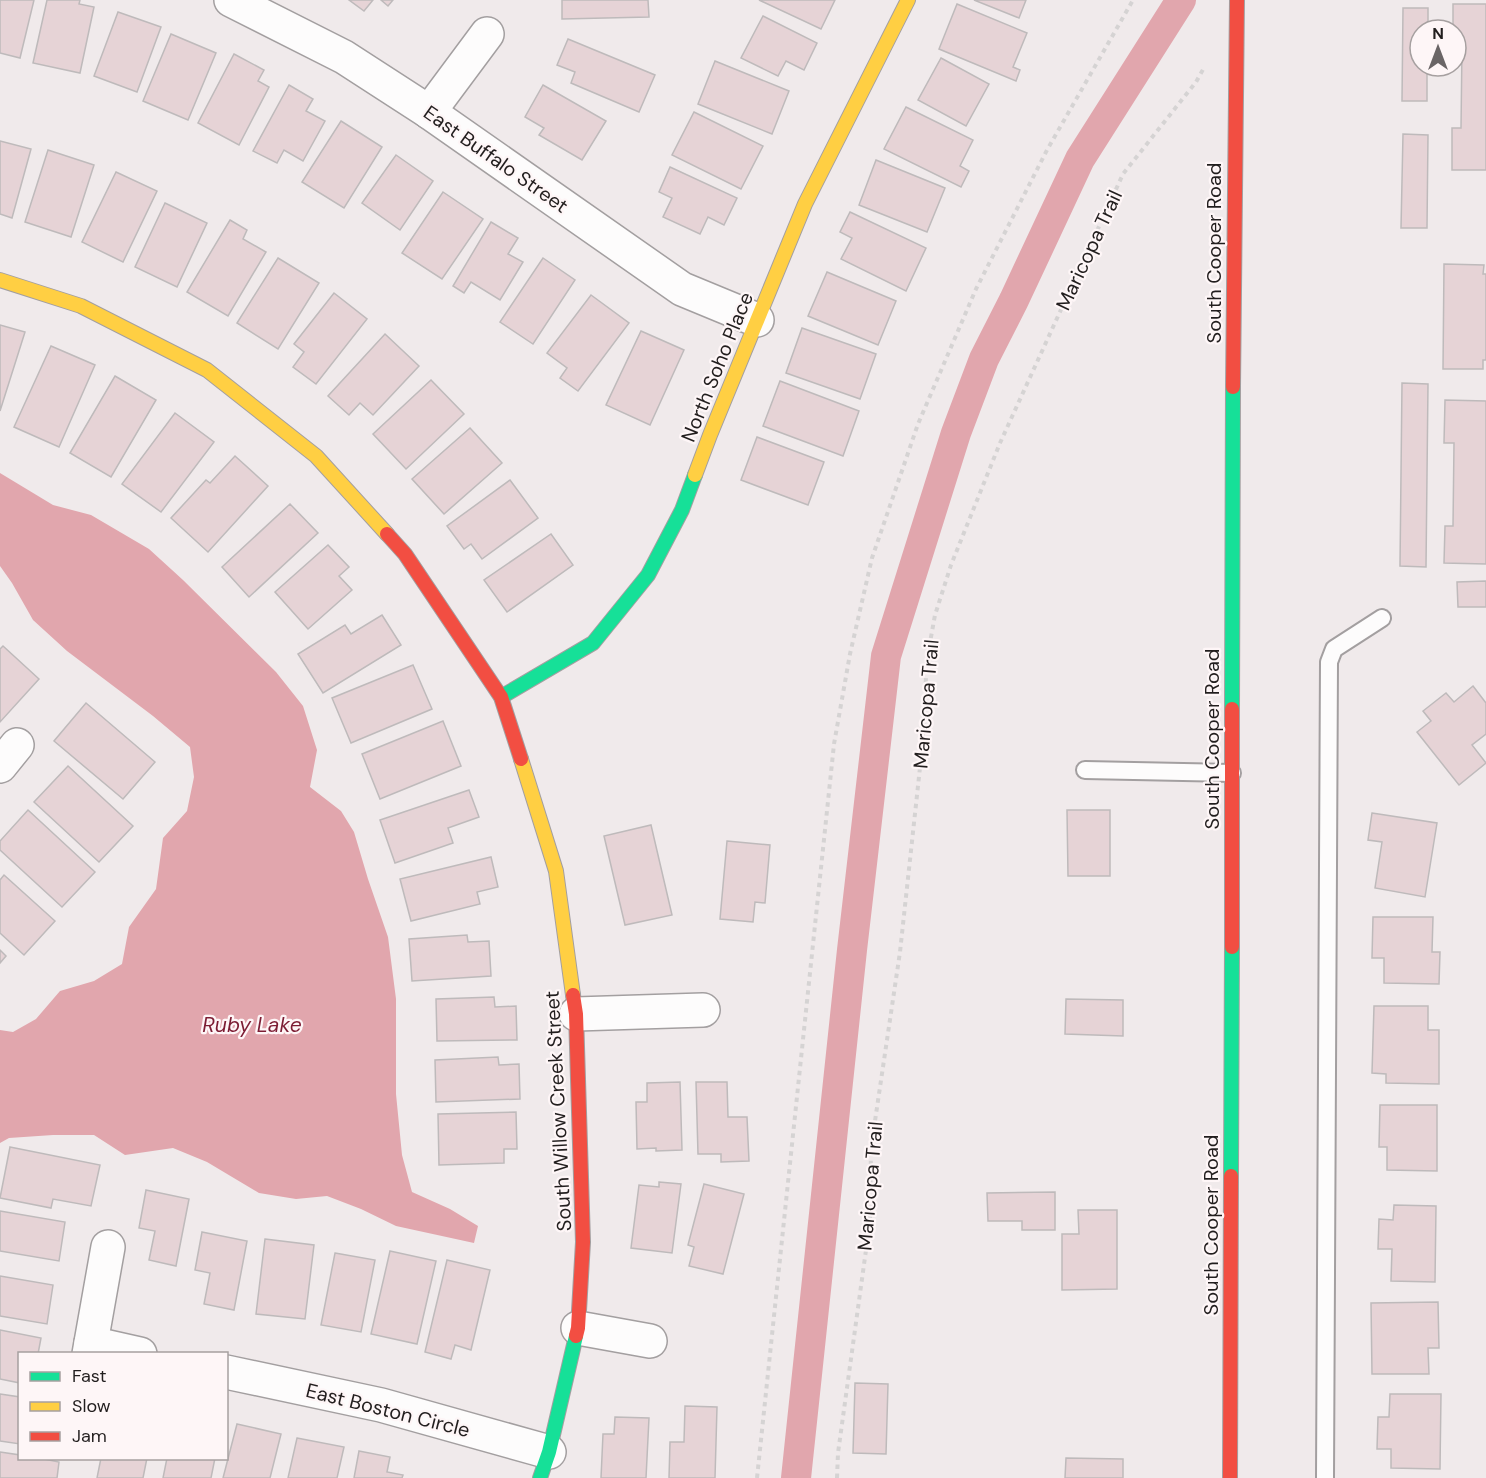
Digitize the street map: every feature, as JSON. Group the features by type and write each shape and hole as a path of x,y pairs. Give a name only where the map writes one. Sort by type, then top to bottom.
{"street":[{"name":"East Buffalo Street","path":"231,0 344,57 429,112 682,289 757,320"},
{"name":"North Soho Place","path":"501,697 593,643 648,575 682,510 710,435 805,204 908,0"},
{"name":"South Cooper Road","path":"1230,1478 1234,217 1237,0"},
{"path":"429,112 487,34"},
{"name":"South Willow Creek Street","path":"0,280 81,306 207,370 316,456 405,555 501,697 556,871 576,1014 583,1242 578,1328 545,1465"},
{"path":"576,1014 703,1010"},
{"path":"108,1247 90,1348 130,1352"},
{"path":"578,1328 650,1341"},
{"name":"East Boston Circle","path":"228,1372 381,1405 545,1465"}],"lane":[{"path":"1325,1478 1329,662 1334,649 1382,618"},
{"path":"1085,770 1232,773"}],"path":[{"path":"757,1478 834,744 850,654 872,558 918,424 976,289 1047,150 1133,0"},
{"name":"Maricopa Trail","path":"837,1478 838,1453 870,1221 871,1148 900,952 922,749 927,659 935,615 951,565 1000,442 1123,174 1196,82 1206,64"}],"water":[{"name":"Ruby Lake","path":"0,473 53,505 91,515 149,549 276,672 303,706 317,750 310,787 341,811 354,832 388,937 396,999 396,1094 402,1155 412,1192 450,1209 478,1226 474,1243 396,1226 327,1196 296,1199 259,1193 207,1162 173,1148 125,1155 94,1135 9,1138 0,1143 0,1030 13,1032 36,1019 60,991 94,981 122,964 129,927 156,889 163,838 187,811 194,777 190,747 67,651 33,620 0,566"}],"building":[{"path":"0,0 34,0 20,58 0,53"},
{"path":"47,0 80,0 79,4 94,7 80,73 33,63"},
{"path":"349,0 373,0 364,11"},
{"path":"381,0 393,0 388,6"},
{"path":"562,0 648,0 649,17 562,19"},
{"path":"759,0 835,0 821,29"},
{"path":"974,0 1026,0 1019,18"},
{"path":"957,4 1027,33 1013,67 1020,70 1016,81 939,49"},
{"path":"1453,4 1486,4 1486,170 1452,170 1452,128 1461,128 1462,78 1468,78 1468,18 1453,18"},
{"path":"1403,8 1428,8 1428,18 1408,18 1408,78 1427,78 1427,101 1402,101"},
{"path":"118,12 161,27 137,92 94,76"},
{"path":"763,16 817,43 804,70 786,61 778,76 741,58"},
{"path":"171,34 216,53 188,120 143,101"},
{"path":"568,39 655,75 639,112 571,83 575,72 557,65"},
{"path":"234,54 264,70 258,81 269,87 239,145 198,123"},
{"path":"941,58 989,84 966,126 918,100"},
{"path":"715,61 789,91 772,134 698,104"},
{"path":"289,85 313,99 306,111 325,121 303,161 284,150 277,163 253,151"},
{"path":"543,85 606,121 582,160 539,135 544,128 525,117"},
{"path":"906,107 973,140 960,166 969,171 961,187 884,149"},
{"path":"694,112 763,146 741,189 672,155"},
{"path":"341,121 382,147 344,208 302,182"},
{"path":"1403,134 1428,135 1427,228 1401,228"},
{"path":"0,141 31,149 12,218 0,214"},
{"path":"48,150 94,165 71,237 25,222"},
{"path":"396,155 433,181 400,230 362,203"},
{"path":"876,160 945,188 927,232 859,205"},
{"path":"670,167 737,198 724,225 708,217 700,234 663,217 672,198 659,192"},
{"path":"116,172 157,191 123,262 82,242"},
{"path":"443,192 483,219 442,279 402,253"},
{"path":"165,203 207,223 177,287 135,267"},
{"path":"850,212 926,248 906,291 841,259 852,238 840,232"},
{"path":"230,220 247,230 243,239 266,252 228,316 187,292"},
{"path":"491,222 518,238 508,254 523,262 500,300 471,282 464,293 453,286"},
{"path":"278,258 319,283 278,349 237,323"},
{"path":"543,258 575,280 533,344 500,322"},
{"path":"1444,264 1484,265 1483,274 1486,274 1486,360 1483,360 1483,369 1443,369"},
{"path":"827,272 896,301 878,345 808,316"},
{"path":"334,293 367,319 316,384 293,367 304,352 294,344"},
{"path":"591,295 629,323 578,391 560,378 567,368 547,353"},
{"path":"0,325 25,332 0,411"},
{"path":"802,328 876,354 860,399 786,373"},
{"path":"641,331 684,350 650,425 606,405"},
{"path":"385,334 419,366 373,415 360,403 349,415 328,396"},
{"path":"51,346 95,365 59,447 14,427"},
{"path":"115,376 156,400 111,477 70,453"},
{"path":"431,380 464,414 406,469 373,434"},
{"path":"780,381 859,411 843,456 763,426"},
{"path":"1402,383 1428,384 1426,567 1400,566"},
{"path":"1445,400 1486,401 1486,564 1444,563 1445,526 1453,526 1454,443 1444,443"},
{"path":"175,413 214,442 161,512 122,484"},
{"path":"470,428 502,463 444,514 412,479"},
{"path":"757,437 824,462 808,505 741,480"},
{"path":"235,456 268,486 208,552 171,518 206,480 210,483"},
{"path":"510,480 538,518 482,559 471,544 464,549 447,526"},
{"path":"290,504 318,533 249,597 222,567"},
{"path":"551,534 573,565 507,612 484,580"},
{"path":"328,545 349,567 339,576 352,590 308,629 275,592"},
{"path":"1486,581 1486,607 1458,607 1457,582"},
{"path":"382,615 401,645 323,693 298,654 345,625 351,634"},
{"path":"3,646 39,679 0,722 0,649"},
{"path":"413,665 432,709 351,743 332,698"},
{"path":"1473,686 1486,703 1486,734 1472,745 1486,763 1459,785 1417,732 1431,721 1423,711 1446,693 1454,702"},
{"path":"86,703 155,762 123,799 54,741"},
{"path":"443,721 461,766 380,799 362,754"},
{"path":"68,766 133,826 99,862 34,802"},
{"path":"469,790 479,817 448,828 453,843 395,863 380,820"},
{"path":"28,810 95,872 62,907 0,850 0,841"},
{"path":"1067,810 1110,810 1110,876 1068,876"},
{"path":"1372,813 1437,823 1425,897 1375,888 1382,842 1368,840"},
{"path":"651,825 672,915 625,925 604,836"},
{"path":"727,841 770,845 765,903 755,902 753,922 720,919"},
{"path":"491,857 498,887 477,892 480,904 411,921 400,879"},
{"path":"4,875 55,921 24,955 0,933 0,880"},
{"path":"1373,917 1433,917 1432,952 1440,952 1439,984 1384,983 1384,958 1372,958"},
{"path":"467,935 468,942 489,941 491,976 412,981 409,939"},
{"path":"0,950 6,956 0,963"},
{"path":"494,997 495,1007 516,1006 517,1040 437,1041 436,999"},
{"path":"1066,999 1123,1000 1123,1036 1065,1034"},
{"path":"1374,1006 1428,1006 1428,1030 1439,1030 1439,1084 1386,1083 1386,1074 1372,1073"},
{"path":"498,1057 499,1065 519,1064 520,1099 436,1102 435,1060"},
{"path":"680,1082 682,1150 637,1149 636,1102 647,1102 647,1083"},
{"path":"696,1082 727,1082 728,1117 747,1117 749,1161 721,1162 721,1154 698,1154"},
{"path":"1380,1105 1437,1105 1437,1171 1387,1170 1387,1147 1379,1147"},
{"path":"516,1112 517,1149 504,1149 504,1163 439,1165 438,1114"},
{"path":"10,1147 100,1165 91,1206 53,1199 51,1208 0,1198"},
{"path":"659,1182 681,1184 672,1253 631,1248 639,1185 659,1187"},
{"path":"704,1184 744,1194 723,1274 689,1266 694,1247 688,1245"},
{"path":"146,1190 189,1199 176,1266 149,1260 155,1231 139,1228"},
{"path":"1055,1192 1055,1230 1022,1230 1022,1221 988,1221 987,1193"},
{"path":"1394,1205 1436,1206 1435,1282 1391,1281 1392,1249 1378,1249 1379,1219 1393,1220"},
{"path":"1078,1210 1117,1210 1117,1289 1062,1290 1062,1234 1079,1234"},
{"path":"0,1211 65,1222 59,1261 0,1251"},
{"path":"202,1232 247,1241 234,1310 204,1304 210,1273 195,1270"},
{"path":"265,1239 314,1245 305,1319 256,1314"},
{"path":"390,1251 436,1261 417,1344 371,1334"},
{"path":"335,1253 375,1260 361,1332 321,1325"},
{"path":"447,1260 490,1270 471,1350 455,1345 451,1359 425,1352"},
{"path":"0,1276 53,1285 47,1324 0,1316"},
{"path":"1438,1302 1439,1348 1428,1348 1429,1374 1372,1374 1371,1303"},
{"path":"0,1330 41,1338 38,1352 18,1352 18,1383 0,1379"},
{"path":"855,1383 888,1384 886,1454 853,1453"},
{"path":"0,1394 18,1397 18,1444 0,1441"},
{"path":"1390,1394 1441,1394 1440,1469 1391,1468 1391,1449 1377,1449 1378,1417 1389,1417"},
{"path":"685,1406 717,1407 715,1478 669,1478 670,1442 684,1442"},
{"path":"615,1417 649,1418 646,1478 601,1478 603,1434 614,1434"},
{"path":"237,1424 281,1434 270,1478 223,1478"},
{"path":"297,1438 344,1447 337,1478 288,1478"},
{"path":"359,1451 390,1457 387,1472 403,1475 402,1478 354,1478"},
{"path":"0,1452 18,1455 18,1460 59,1462 57,1478 0,1478"},
{"path":"1066,1458 1123,1459 1123,1478 1065,1478"},
{"path":"101,1460 147,1460 143,1478 97,1478"},
{"path":"167,1460 215,1460 211,1478 163,1478"}],"waterway":[{"path":"796,1478 886,656 956,433 984,359 1080,159 1181,0"}],"traffic: fast":[{"path":"1232,709 1233,387"},
{"path":"501,697 593,643 648,575 682,510 695,475"},
{"path":"1231,1176 1232,947"},
{"path":"540,1478 549,1452 576,1336"}],"traffic: slow":[{"path":"695,475 805,204 908,0"},
{"path":"0,280 81,306 207,370 316,456 387,534"},
{"path":"521,759 556,871 573,995"}],"traffic: jam":[{"path":"1233,387 1237,0"},
{"path":"387,534 405,554 501,697 521,759"},
{"path":"1232,709 1232,947"},
{"path":"573,995 576,1014 583,1242 576,1336"},
{"path":"1230,1478 1231,1176"}]}
